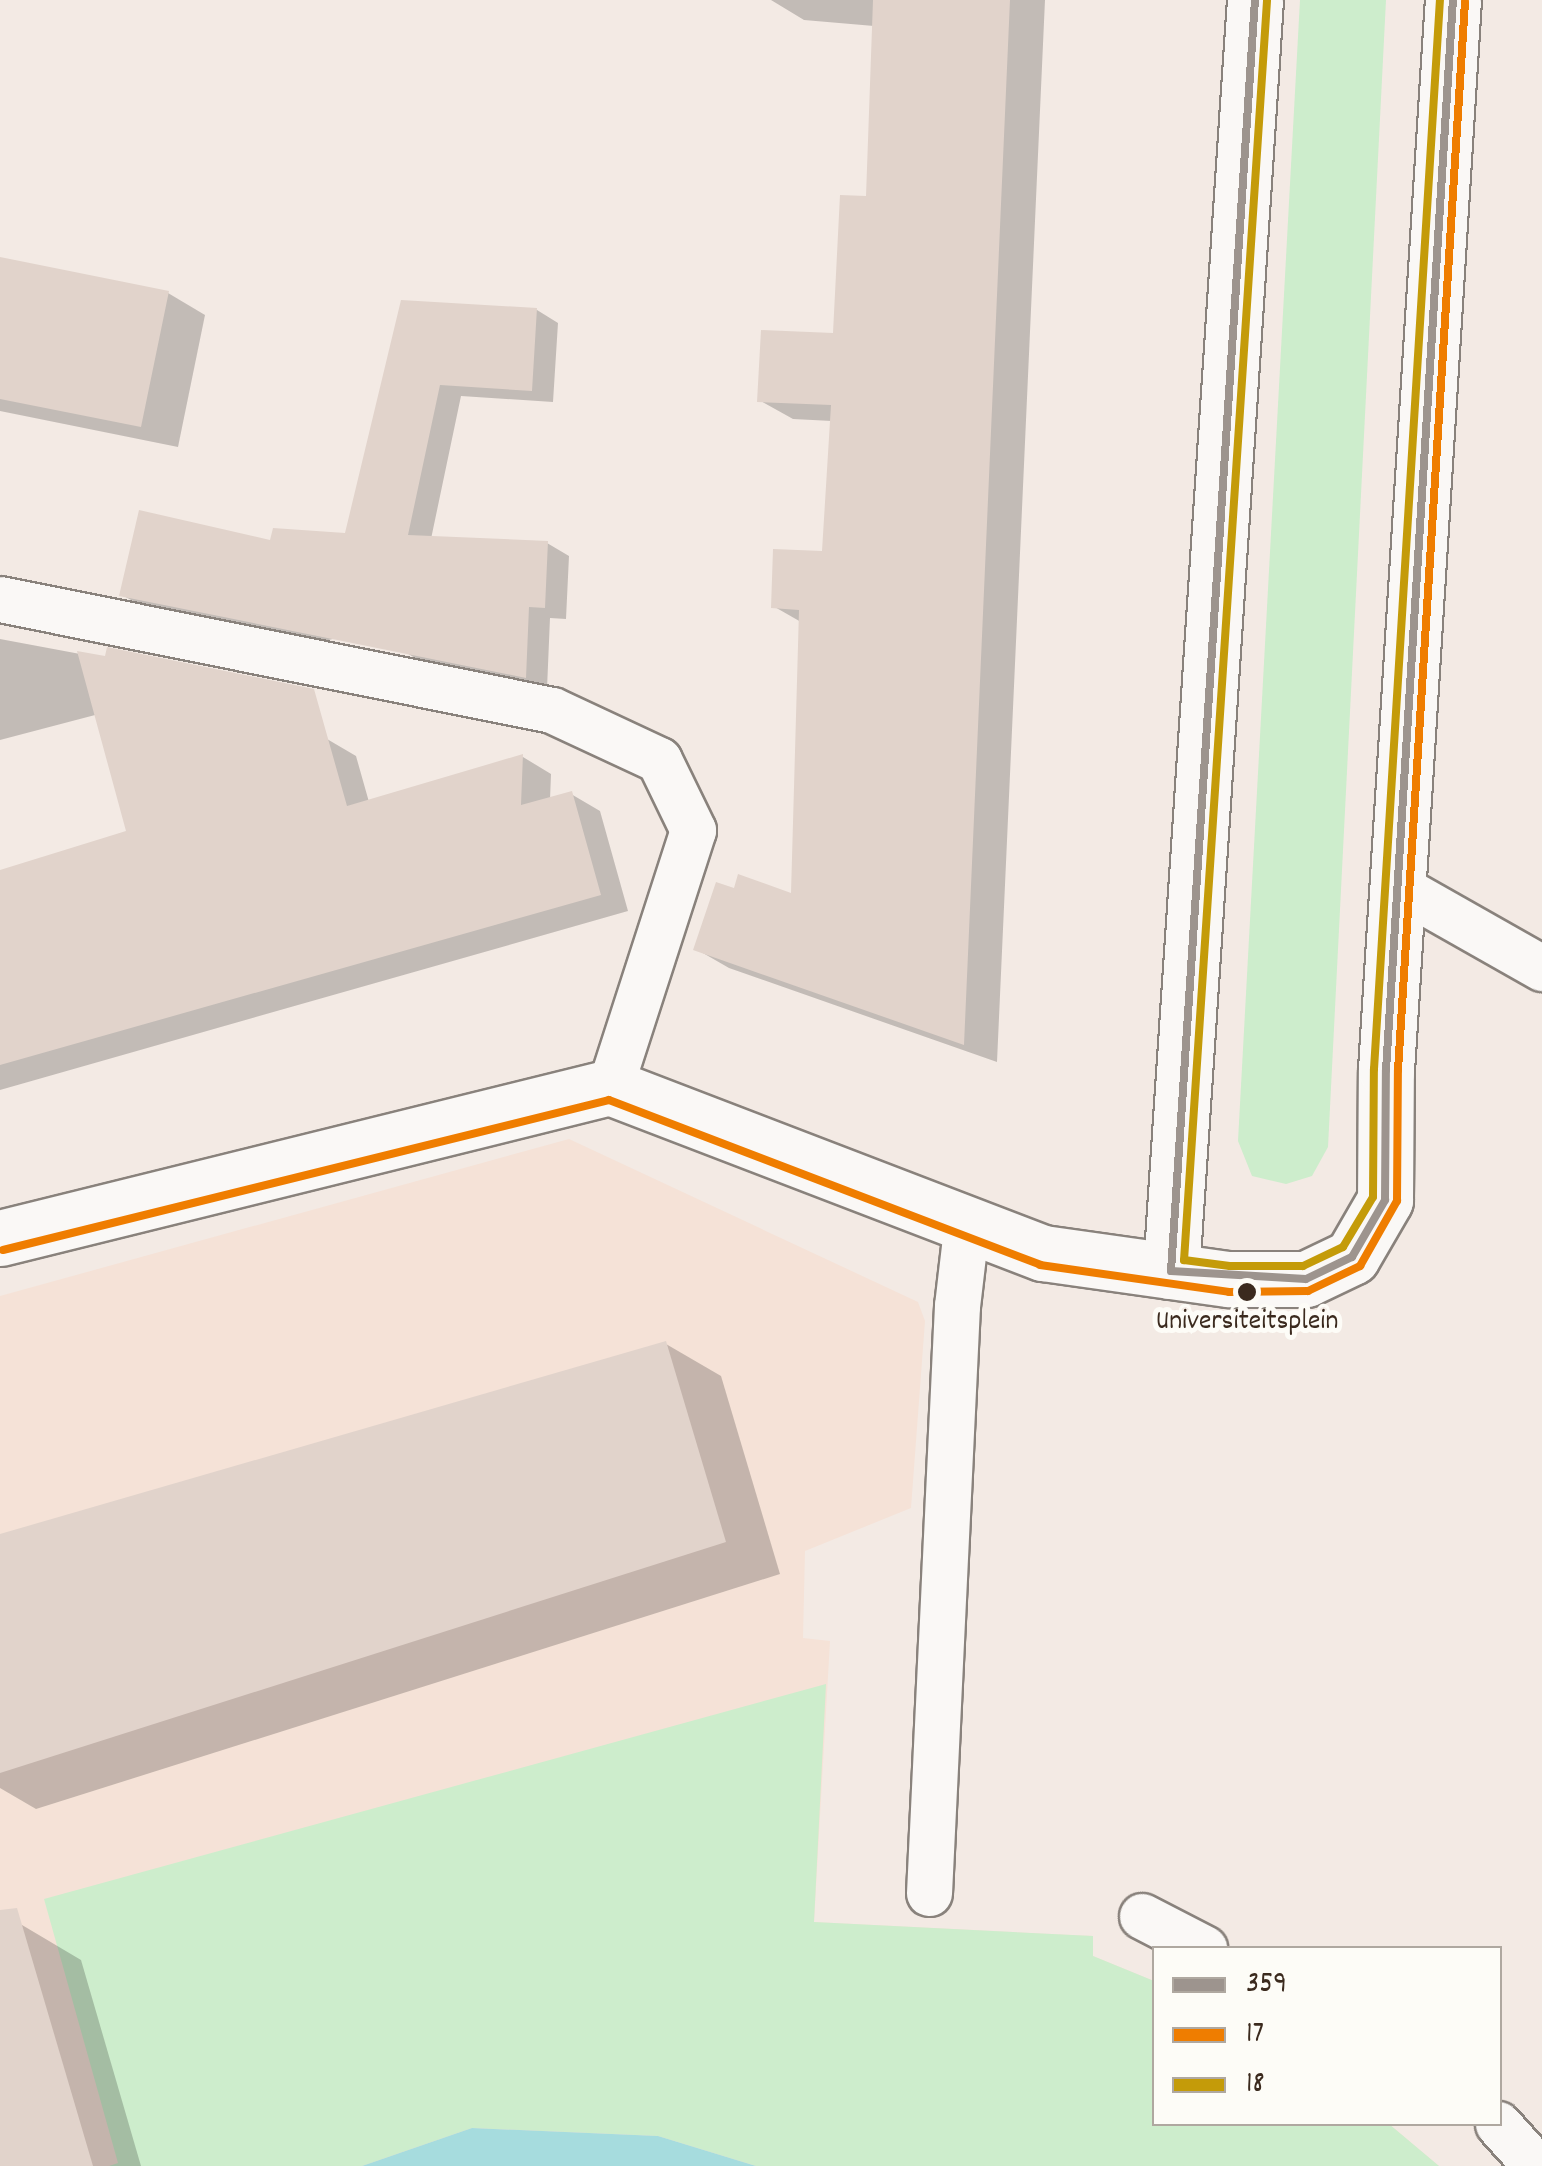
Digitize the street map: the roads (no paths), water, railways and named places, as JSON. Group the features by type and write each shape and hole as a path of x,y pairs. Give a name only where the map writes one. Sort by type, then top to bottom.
{"street":[{"path":"1171,1271 1255,0"},
{"path":"0,1238 610,1087 966,1229 1043,1253 1171,1271 1306,1279 1352,1257 1385,1200 1397,886 1453,0"}],"lane":[{"path":"0,600 552,710 659,760 693,830 610,1087"},
{"path":"1397,886 1542,968"},
{"path":"930,1893 956,1306 966,1229"},
{"path":"1142,1916 1200,1946"},
{"path":"1501,2126 1536,2166"}],"water":[{"path":"472,2128 658,2136 756,2166 362,2166"}],"place":[{"name":"Universiteitsplein","path":"1247,1292"}]}
